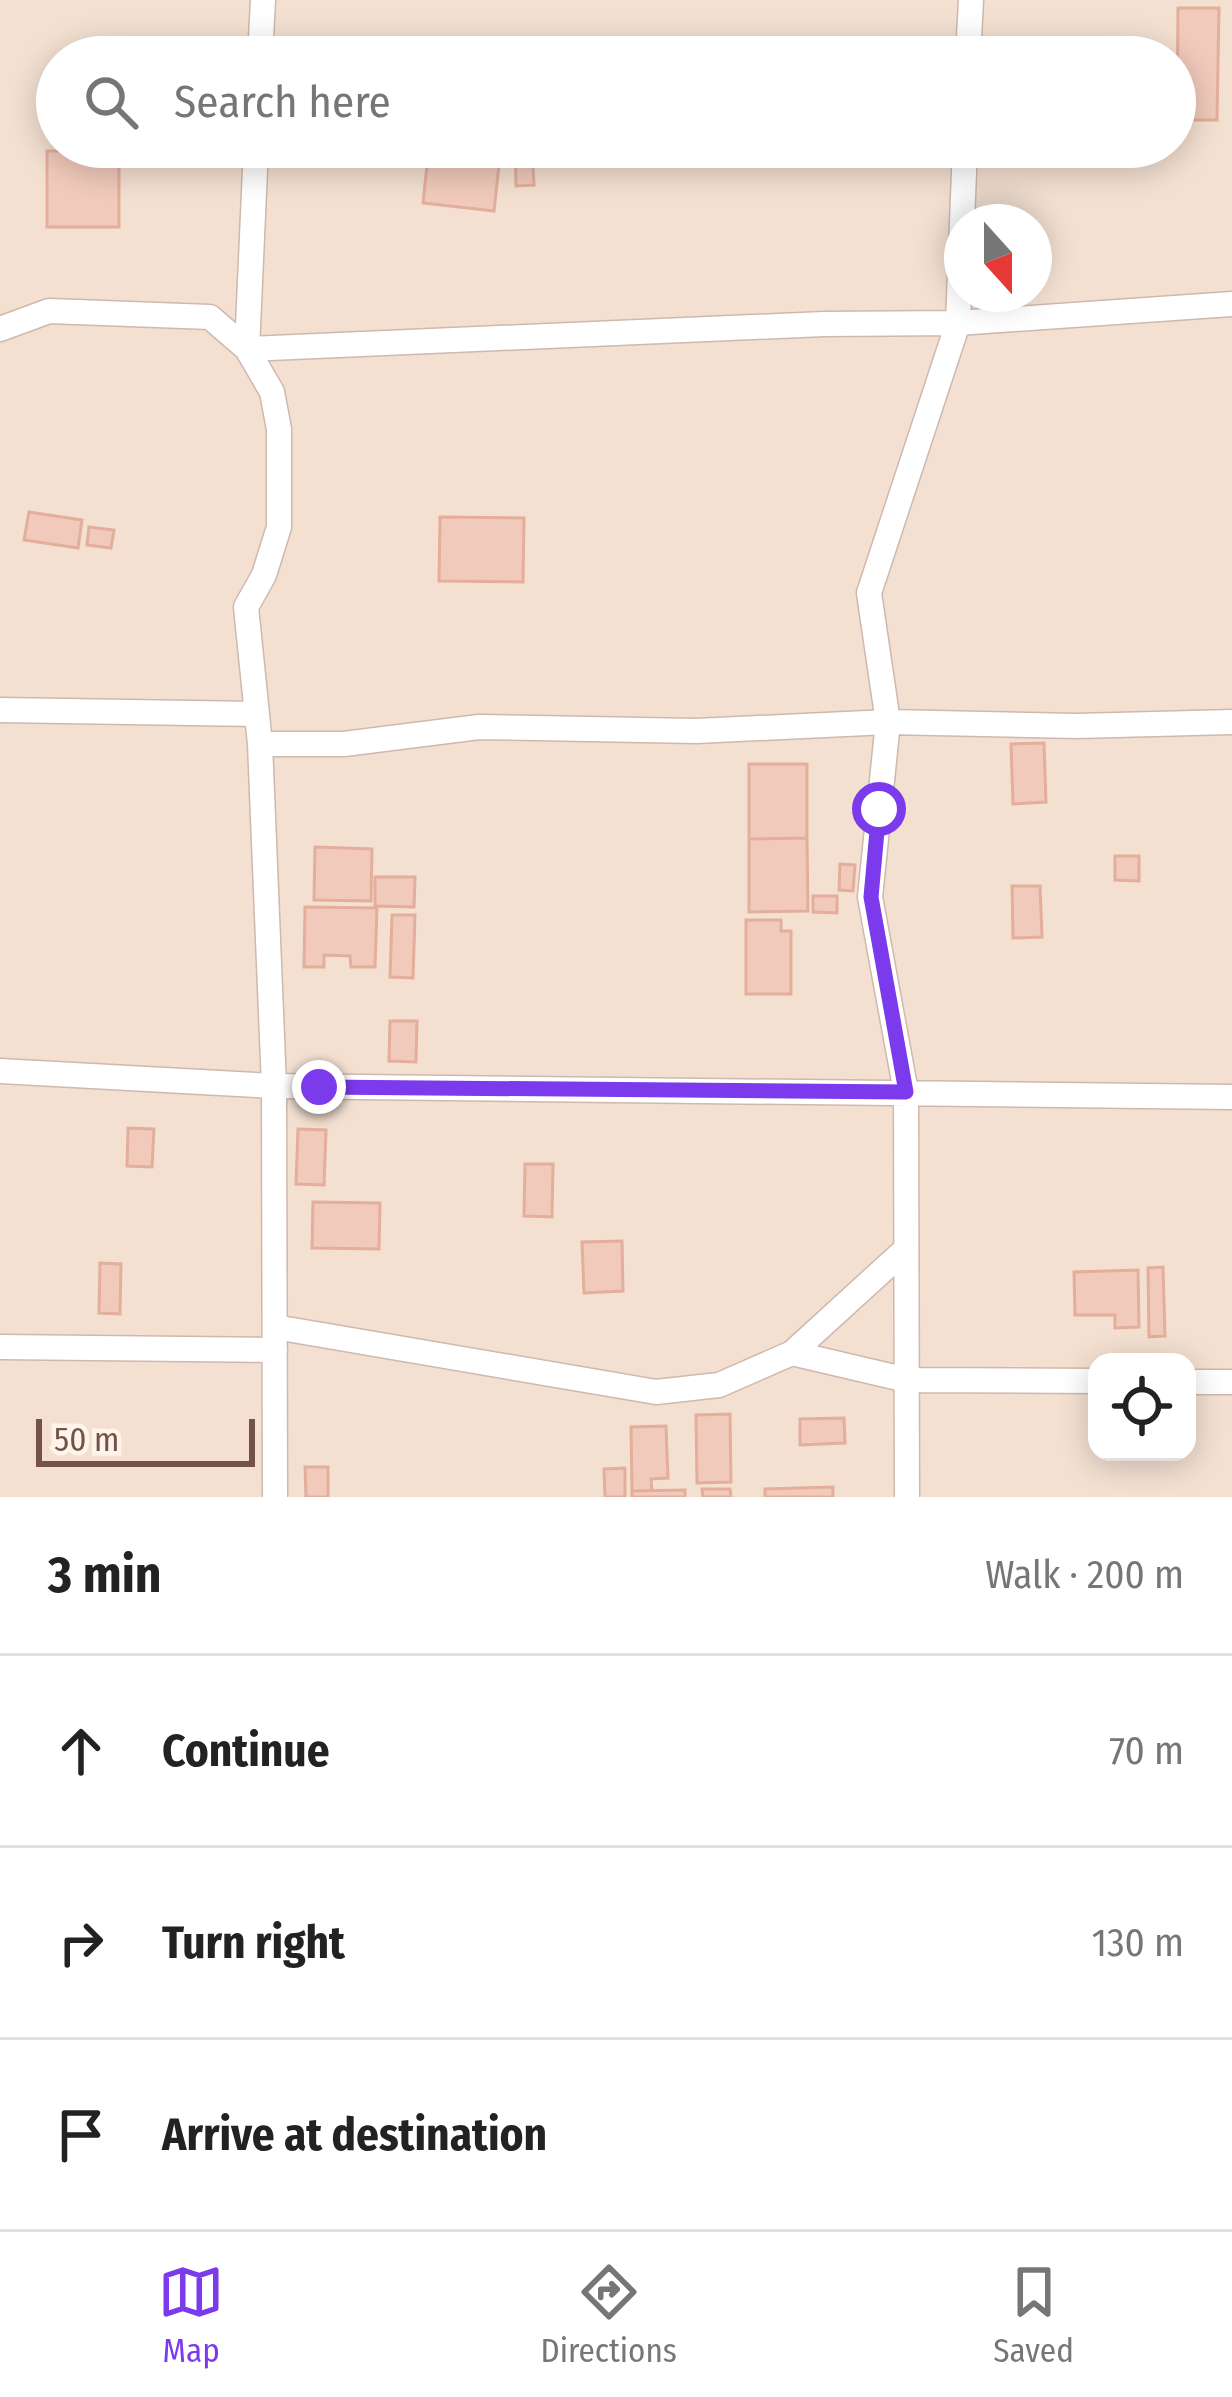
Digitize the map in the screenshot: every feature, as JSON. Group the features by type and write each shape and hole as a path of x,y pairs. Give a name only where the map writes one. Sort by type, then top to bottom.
{"street":[{"path":"261,36 263,0"},
{"path":"969,36 970,0"},
{"path":"247,349 255,168"},
{"path":"907,1497 906,1092 871,897 888,722 869,593 958,323 964,168"},
{"path":"247,349 824,324 958,323 1232,304"},
{"path":"0,329 49,311 210,317 247,349 272,392 279,430 279,527 264,575 246,607 260,744 274,1086 275,1497"},
{"path":"0,710 257,714"},
{"path":"260,744 344,744 479,727 696,731 888,722 1077,726 1232,722"},
{"path":"0,1071 274,1086 1232,1097"},
{"path":"0,1347 275,1339 656,1392 719,1385 792,1353 906,1249"},
{"path":"792,1353 907,1380 1088,1381"},
{"path":"1196,1382 1232,1382"}],"shaded area":[{"path":"0,0 1232,0 1232,1497 0,1497"}],"building":[{"path":"1178,8 1219,8 1217,120 1196,120 1196,36 1178,36"},
{"path":"47,168 119,168 119,227 47,227"},
{"path":"427,168 499,168 494,211 423,203"},
{"path":"516,168 533,168 534,185 516,186"},
{"path":"29,512 82,520 78,548 24,540"},
{"path":"440,517 524,518 523,582 439,581"},
{"path":"89,527 114,530 111,548 87,545"},
{"path":"1044,743 1046,802 1013,804 1011,744"},
{"path":"749,764 807,764 807,838 749,839"},
{"path":"807,838 808,911 749,912 749,839"},
{"path":"315,847 372,849 371,901 314,900"},
{"path":"1115,856 1139,856 1139,881 1115,880"},
{"path":"840,864 855,865 853,891 839,890"},
{"path":"375,877 415,877 414,907 375,906"},
{"path":"1012,886 1040,886 1042,937 1013,938"},
{"path":"813,896 837,896 837,913 813,912"},
{"path":"305,907 377,908 375,967 351,967 350,956 324,955 324,967 304,967"},
{"path":"392,915 415,915 413,978 390,977"},
{"path":"746,920 781,920 781,931 791,931 791,994 746,994"},
{"path":"390,1021 417,1021 416,1062 389,1061"},
{"path":"128,1128 154,1129 152,1167 127,1166"},
{"path":"298,1129 326,1130 324,1185 296,1184"},
{"path":"525,1164 553,1164 552,1217 524,1216"},
{"path":"313,1202 380,1203 379,1249 312,1248"},
{"path":"622,1241 623,1291 584,1293 582,1242"},
{"path":"100,1263 121,1264 120,1314 99,1313"},
{"path":"1163,1267 1165,1336 1149,1337 1148,1268"},
{"path":"1138,1270 1139,1327 1115,1328 1115,1315 1075,1315 1074,1272"},
{"path":"730,1414 731,1482 697,1483 696,1415"},
{"path":"844,1418 845,1443 800,1445 800,1419"},
{"path":"666,1426 668,1478 651,1479 652,1491 632,1491 631,1427"},
{"path":"305,1467 328,1467 328,1497 306,1497"},
{"path":"625,1468 625,1497 605,1497 604,1469"},
{"path":"833,1487 833,1497 765,1497 765,1489"},
{"path":"702,1489 730,1489 731,1497 703,1497"},
{"path":"685,1490 685,1497 632,1497 632,1491"}],"route":[{"path":"319,1087 906,1092 871,897 879,809"}]}
